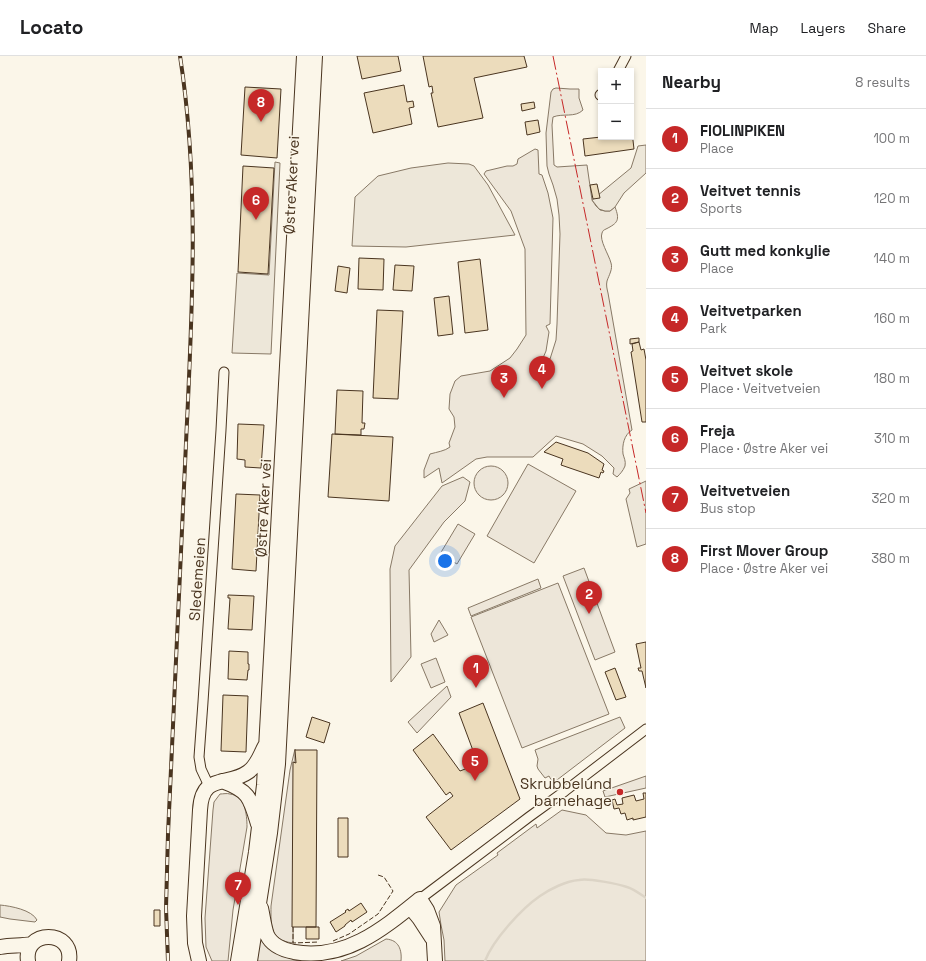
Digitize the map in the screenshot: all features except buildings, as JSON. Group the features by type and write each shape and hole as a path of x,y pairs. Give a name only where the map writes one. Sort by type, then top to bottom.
{"highway":[{"name":"Østre Aker vei","path":"238,961 259,828 268,740 304,56"},
{"name":"Østre Aker vei","path":"250,961 272,815 278,764 315,56"},
{"path":"199,961 196,952 194,930 200,803 204,793 216,784 242,776 251,769 255,765 268,740"},
{"path":"216,784 239,788 246,794 254,810 259,828"},
{"path":"260,898 267,935 274,944 291,952 312,954 336,951 361,942 380,930 415,903 419,918 434,942 435,961"},
{"path":"0,948 9,946 24,946 32,944 40,938 45,937 55,938 64,943 71,958"},
{"path":"0,948 26,961 32,944"}],"street":[{"path":"620,68 626,56"},
{"name":"Sledemeien","path":"216,784 201,769 199,757 204,702 224,372"},
{"path":"415,903 646,729"}],"shaded area":[{"path":"556,88 579,89 579,98 583,110 573,115 553,117 554,165 557,167 587,165 592,200 600,210 610,211 615,207 618,218 615,223 602,232 601,236 612,268 607,281 607,287 632,430 625,437 623,444 625,466 617,477 613,474 614,468 602,456 583,444 556,436 533,457 487,457 476,459 442,483 439,468 424,478 424,470 430,454 450,447 449,443 455,427 454,417 449,409 450,394 455,381 461,376 490,371 510,358 526,335 525,249 511,211 484,174 486,171 513,166 517,164 518,159 535,149 538,150 539,174 542,175 548,193 553,218 550,324 546,326 549,332 546,351 543,358 550,359 556,340 560,234 557,199 547,166 546,133 551,92"},
{"path":"646,145 646,173 624,193 615,207 610,211 599,209 592,200 631,168 638,146"},
{"path":"275,162 280,163 271,354 232,353 237,273 269,275"},
{"path":"448,163 469,164 474,166 488,185 515,235 406,247 352,246 355,197 378,176 411,168"},
{"path":"528,464 576,491 534,563 487,536"},
{"path":"488,466 494,466 503,471 507,477 507,489 503,495 494,500 488,500 479,495 474,486 474,480 479,471"},
{"path":"463,477 470,482 465,501 444,522 409,570 411,657 391,682 390,569 395,546 442,486"},
{"path":"646,481 646,544 637,547 626,499 630,493 629,489"},
{"path":"458,524 475,534 457,564 440,554"},
{"path":"584,568 615,652 595,660 563,576"},
{"path":"538,579 541,588 471,616 468,608"},
{"path":"558,583 609,714 522,748 471,617"},
{"path":"439,620 448,635 434,642 431,634"},
{"path":"436,658 445,682 431,688 421,664"},
{"path":"447,686 451,697 417,733 408,722"},
{"path":"620,717 625,728 553,783 549,776 545,778 538,769 538,759 535,750"},
{"path":"295,749 293,943 279,939 275,935 271,919 271,906 290,770"},
{"path":"646,776 646,788 605,797 603,791"},
{"path":"220,794 235,795 239,798 246,811 247,827 233,910 228,961 212,961 206,947 205,918 213,810 214,802"},
{"path":"562,810 586,815 606,833 626,835 646,831 646,961 445,961 444,940 439,912 456,885 498,855 497,853 536,824 537,828"},
{"path":"0,905 26,911 37,920 35,922 0,917"},
{"path":"261,924 297,956 304,960 255,961"},
{"path":"386,939 394,941 399,946 401,961 341,961 356,956"}],"waterway":[{"path":"485,961 494,944 516,917 544,893 553,888 574,881 589,880 617,884 630,888 646,898"}],"railway":[{"path":"168,961 166,908 168,834 193,249 190,152 180,56"}],"fence":[{"path":"333,941 349,934 378,914 393,891 384,877 378,875"},
{"path":"293,927 293,943 319,942"}],"power":[{"path":"553,56 646,513"}],"place":[{"name":"First Mover Group","path":"261,122"},
{"name":"Freja","path":"256,220"},
{"name":"Veitvetparken","path":"542,389"},
{"name":"Gutt med konkylie","path":"504,398"},
{"name":"Veitvet tennis","path":"589,614"},
{"name":"FIOLINPIKEN","path":"476,688"},
{"name":"Veitvet skole","path":"475,781"},
{"name":"Skrubbelund barnehage","path":"620,792"},
{"name":"Veitvetveien","path":"238,905"}]}
